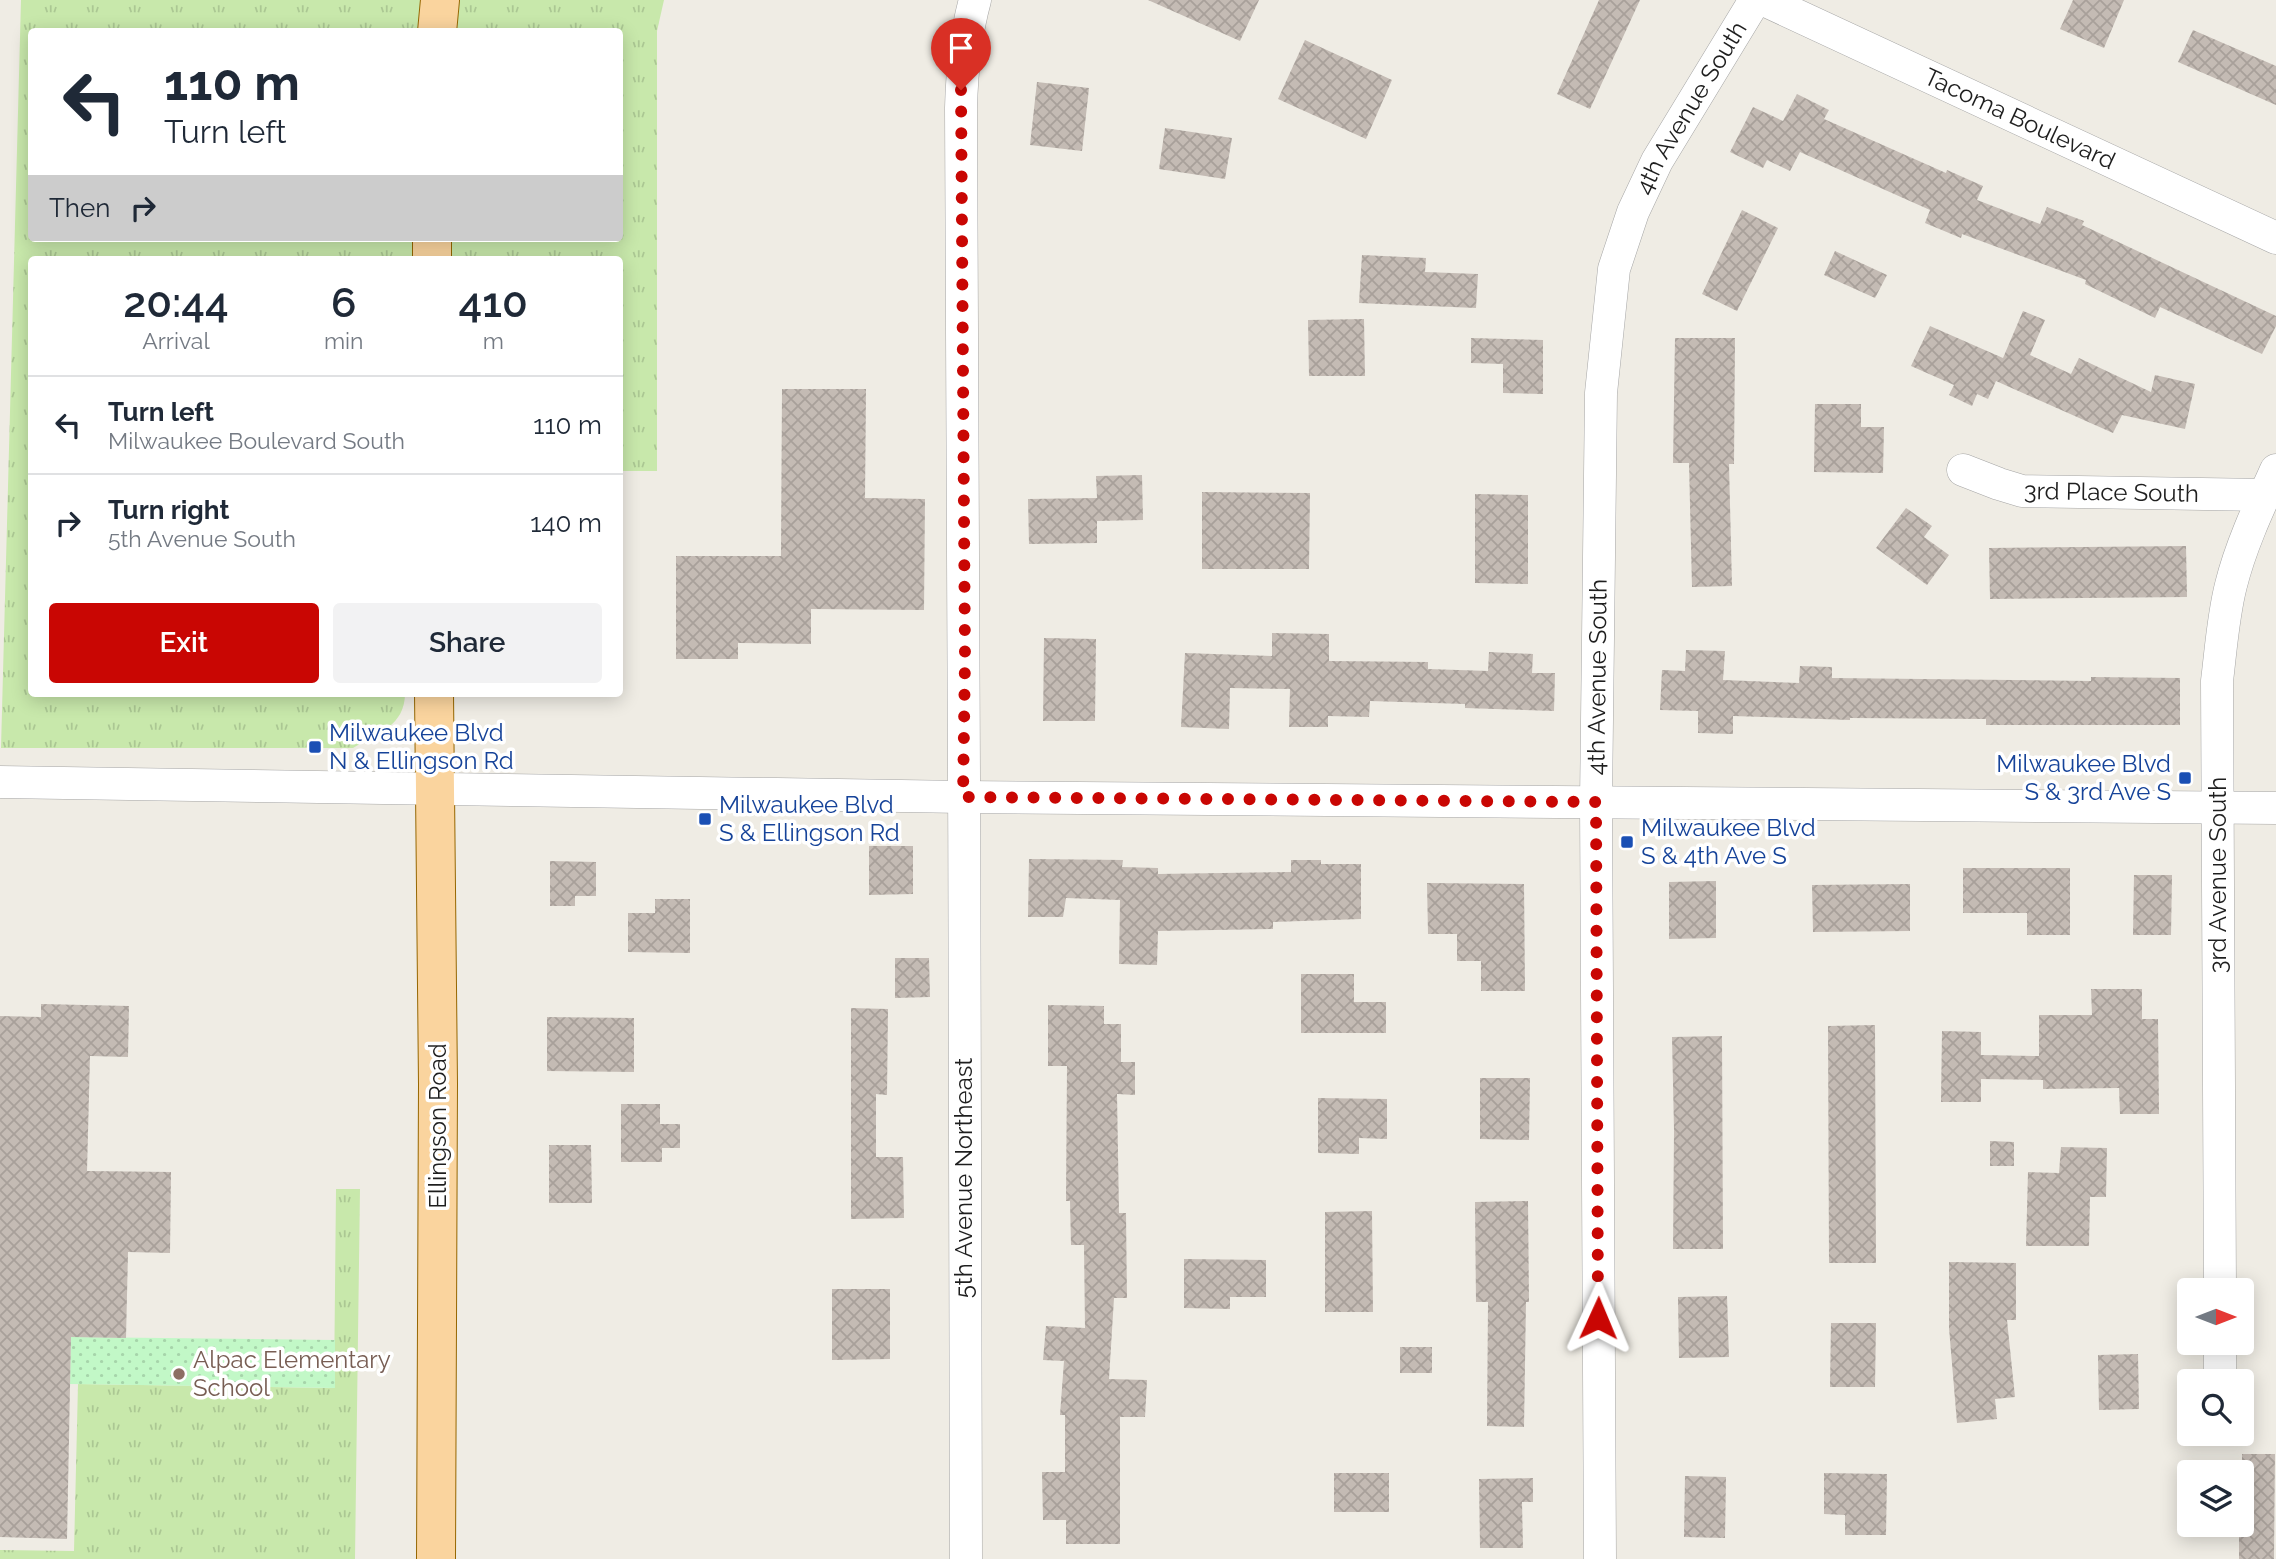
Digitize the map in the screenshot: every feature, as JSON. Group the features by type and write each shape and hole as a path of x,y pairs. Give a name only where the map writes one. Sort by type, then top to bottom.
{"main road":[{"path":"437,28 440,0"},
{"name":"Ellingson Road","path":"434,697 438,1084 436,1559"}],"street":[{"name":"5th Avenue Northeast","path":"966,1559 961,96 969,23 975,0"},
{"name":"4th Avenue South","path":"1600,1559 1596,802 1601,393 1606,332 1614,269 1633,212 1657,162 1755,0"},
{"name":"Tacoma Boulevard","path":"1764,0 2276,238"},
{"name":"3rd Place South","path":"1963,470 2022,491 2270,483"},
{"name":"3rd Avenue South","path":"2220,1278 2217,681 2231,585 2246,539 2270,483"},
{"path":"0,782 963,797 2276,808"}],"green space":[{"path":"21,0 664,0 657,31 657,471 623,471 623,256 28,256 28,697 405,697 395,721 353,748 1,748"},
{"path":"336,1189 360,1189 355,1559 0,1559 0,1550 74,1551 78,1384 334,1388"},
{"path":"71,1337 335,1340 335,1388 70,1384"}],"building":[{"path":"1148,0 1259,0 1240,41"},
{"path":"1599,0 1640,0 1590,109 1557,94"},
{"path":"2073,0 2124,0 2104,48 2060,29"},
{"path":"2193,30 2276,66 2276,105 2178,62"},
{"path":"1305,40 1392,80 1366,139 1278,99"},
{"path":"1037,82 1089,88 1082,151 1030,145"},
{"path":"1797,94 1829,110 1824,119 1946,173 1947,170 1983,186 1977,200 2040,224 2047,207 2084,221 2082,225 2276,316 2276,326 2262,354 2160,307 2155,318 2085,284 2086,280 1962,234 1961,238 1925,223 1930,210 1800,152 1790,171 1767,160 1763,168 1730,152 1753,107 1783,121"},
{"path":"1165,128 1232,138 1225,179 1159,169"},
{"path":"1742,210 1778,228 1737,311 1702,294"},
{"path":"1835,251 1887,275 1875,298 1824,275"},
{"path":"1362,255 1426,258 1425,272 1478,274 1476,308 1359,303"},
{"path":"2023,311 2045,320 2030,355 2071,374 2079,358 2151,392 2155,375 2195,384 2185,429 2122,415 2113,433 1996,381 1988,399 1977,394 1972,406 1949,395 1954,385 1911,366 1930,326 2003,358"},
{"path":"1364,319 1365,376 1309,376 1308,320"},
{"path":"1471,338 1543,340 1543,394 1503,393 1503,364 1471,363"},
{"path":"1675,338 1735,338 1734,464 1729,464 1732,586 1692,587 1689,463 1673,463"},
{"path":"782,389 866,389 865,498 925,499 924,610 811,609 811,644 738,643 738,659 676,659 676,556 781,556"},
{"path":"1815,404 1861,404 1861,427 1884,427 1883,473 1814,472"},
{"path":"1142,475 1143,520 1097,521 1097,543 1029,544 1028,499 1097,498 1096,476"},
{"path":"1202,492 1310,493 1309,569 1202,569"},
{"path":"1475,494 1528,495 1528,584 1475,583"},
{"path":"1906,508 1932,526 1924,537 1949,555 1927,585 1876,548"},
{"path":"2186,546 2187,597 1990,599 1989,548"},
{"path":"1272,633 1329,634 1329,661 1428,662 1428,669 1488,671 1489,652 1533,654 1532,673 1555,673 1554,711 1465,708 1465,704 1370,701 1369,717 1328,716 1328,727 1289,727 1290,689 1230,688 1229,729 1181,727 1185,653 1272,656"},
{"path":"1044,638 1096,639 1095,721 1043,721"},
{"path":"1686,650 1725,651 1723,680 1799,683 1800,666 1832,667 1832,678 2091,681 2091,677 2180,678 2180,725 1986,725 1986,719 1850,720 1733,716 1733,734 1698,733 1698,711 1660,710 1662,670 1685,671"},
{"path":"869,846 913,846 913,894 869,895"},
{"path":"1029,859 1123,860 1122,867 1158,868 1158,874 1291,872 1291,860 1321,860 1321,864 1361,864 1361,919 1273,922 1273,929 1158,931 1157,965 1119,964 1120,900 1066,898 1063,917 1028,917"},
{"path":"550,861 596,862 596,896 575,896 575,906 550,906"},
{"path":"1963,868 2070,868 2070,935 2027,935 2027,913 1963,913"},
{"path":"2134,875 2172,875 2171,935 2133,935"},
{"path":"1716,881 1716,938 1669,939 1669,882"},
{"path":"1427,883 1524,884 1525,991 1481,991 1481,961 1457,961 1457,934 1428,934"},
{"path":"1910,884 1910,931 1813,932 1812,885"},
{"path":"655,899 690,899 690,953 628,952 628,913 655,913"},
{"path":"895,958 929,958 930,997 895,998"},
{"path":"1301,974 1354,974 1354,1002 1386,1002 1386,1033 1301,1033"},
{"path":"2091,989 2142,989 2142,1019 2158,1019 2159,1114 2120,1114 2119,1088 2043,1089 2043,1080 1981,1079 1981,1102 1941,1102 1942,1031 1981,1032 1981,1055 2039,1056 2039,1015 2092,1015"},
{"path":"41,1004 129,1006 128,1057 90,1056 87,1171 171,1172 170,1253 128,1252 126,1338 71,1337 67,1539 0,1537 0,1016 41,1017"},
{"path":"1048,1005 1104,1006 1104,1024 1121,1024 1121,1062 1135,1062 1135,1095 1117,1094 1119,1213 1126,1213 1127,1298 1114,1298 1109,1379 1147,1380 1145,1417 1120,1417 1120,1544 1066,1544 1066,1520 1043,1520 1042,1472 1065,1472 1065,1415 1060,1415 1064,1361 1043,1360 1046,1326 1085,1328 1084,1245 1071,1245 1070,1201 1066,1201 1067,1066 1048,1066"},
{"path":"851,1008 888,1009 887,1095 876,1094 876,1157 903,1157 904,1218 851,1219"},
{"path":"547,1017 634,1018 634,1072 547,1071"},
{"path":"1875,1025 1876,1263 1829,1263 1828,1026"},
{"path":"1722,1036 1723,1249 1673,1249 1672,1037"},
{"path":"1480,1078 1530,1078 1529,1140 1480,1139"},
{"path":"1318,1098 1387,1099 1387,1139 1359,1138 1359,1154 1318,1153"},
{"path":"621,1104 660,1104 660,1124 680,1124 680,1148 662,1148 662,1162 621,1162"},
{"path":"1990,1141 2014,1142 2014,1166 1990,1166"},
{"path":"549,1145 591,1145 592,1203 549,1203"},
{"path":"2061,1147 2107,1148 2106,1197 2090,1197 2089,1246 2026,1246 2028,1172 2059,1173"},
{"path":"1528,1201 1529,1302 1526,1302 1524,1427 1487,1426 1488,1302 1476,1302 1475,1202"},
{"path":"1372,1211 1373,1312 1325,1312 1325,1212"},
{"path":"1184,1259 1266,1260 1266,1297 1230,1297 1230,1309 1184,1308"},
{"path":"1949,1262 2016,1263 2016,1320 2007,1320 2015,1397 1995,1399 1997,1419 1957,1423 1949,1328"},
{"path":"832,1289 890,1289 890,1359 832,1360"},
{"path":"1727,1296 1729,1357 1679,1358 1678,1297"},
{"path":"1831,1323 1876,1323 1875,1387 1830,1387"},
{"path":"1400,1347 1432,1347 1432,1373 1400,1373"},
{"path":"2138,1354 2139,1409 2099,1410 2098,1355"},
{"path":"2242,1454 2275,1454 2274,1559 2239,1559 2239,1537 2254,1537 2254,1460 2242,1460"},
{"path":"1334,1473 1389,1473 1389,1512 1334,1512"},
{"path":"1824,1473 1887,1474 1886,1535 1845,1535 1845,1515 1824,1514"},
{"path":"1685,1476 1726,1477 1725,1538 1684,1537"},
{"path":"1533,1478 1533,1502 1522,1502 1523,1548 1480,1548 1479,1479"}],"place":[{"name":"Milwaukee Blvd N & Ellingson Rd","path":"315,747"},
{"name":"Milwaukee Blvd S & 3rd Ave S","path":"2185,778"},
{"name":"Milwaukee Blvd S & Ellingson Rd","path":"705,819"},
{"name":"Milwaukee Blvd S & 4th Ave S","path":"1627,842"},
{"name":"Alpac Elementary School","path":"179,1374"}],"route":[{"path":"961,90 965,658 963,797 1596,802 1598,1318"}]}
